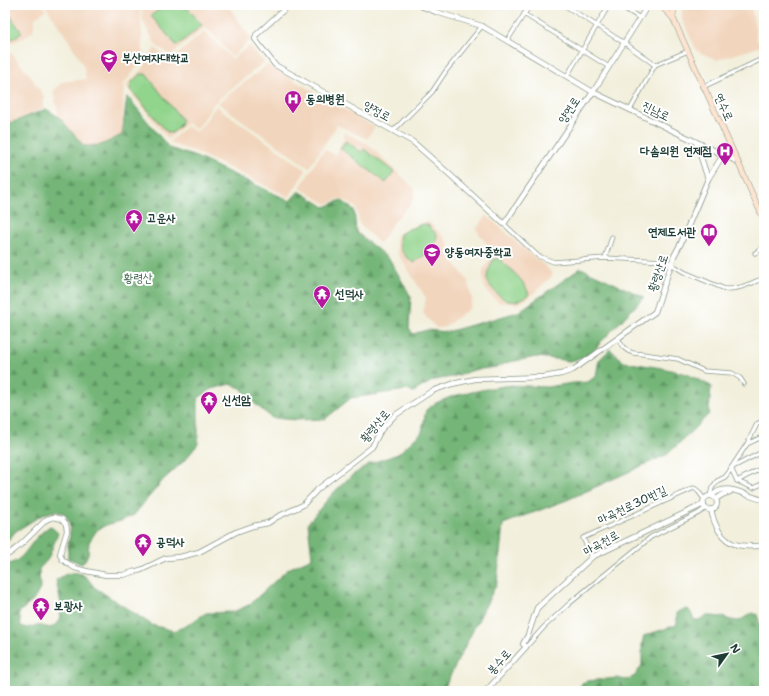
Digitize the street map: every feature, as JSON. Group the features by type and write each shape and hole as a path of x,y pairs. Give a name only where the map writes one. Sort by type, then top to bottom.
{"main road":[{"name":"연수로","path":"660,5 673,18 738,162 762,209 764,220"},
{"path":"673,18 674,5"}],"street":[{"name":"양정로","path":"289,5 256,35 255,40 275,65 412,142 504,224"},
{"name":"진남로","path":"419,5 482,26 593,92 738,162"},
{"path":"507,41 530,5"},
{"path":"564,5 626,44 655,65"},
{"path":"567,76 610,5"},
{"path":"619,5 640,18"},
{"name":"양연로","path":"504,224 593,92 648,5"},
{"path":"524,14 609,67"},
{"path":"393,131 432,92 446,71 482,26"},
{"path":"630,110 655,65 688,51"},
{"path":"704,86 764,58"},
{"path":"696,142 708,179"},
{"name":"황령산로","path":"5,556 13,551 47,519 54,517 62,519 66,524 67,531 60,554 62,559 75,568 86,571 106,575 123,575 141,570 166,558 180,557 199,552 236,532 268,523 277,517 303,505 318,489 372,448 381,430 394,416 432,391 452,384 475,379 537,377 561,374 573,370 655,312 671,264 708,179 723,155"},
{"path":"504,224 538,256 554,262 605,258 666,261 684,272 725,289 732,290 764,278"},
{"path":"605,258 612,237"},
{"path":"755,253 760,250 764,244"},
{"path":"618,339 623,347 633,353 678,359 704,371 732,373 740,378 744,384"},
{"path":"712,509 716,506 717,502 712,497 715,484 729,472 747,444 757,424 764,420"},
{"path":"747,444 764,436"},
{"path":"731,468 764,451"},
{"path":"737,481 764,467"},
{"path":"731,468 737,481 753,488 764,483"},
{"name":"마곡천로30번길","path":"592,557 583,538 694,488 698,491 705,504"},
{"path":"751,496 753,488"},
{"name":"마곡천로","path":"526,647 523,644 528,635 537,608 592,557 705,504 706,497 712,497 720,490 742,492 764,500"},
{"path":"526,647 544,627 570,603 651,537 699,513 705,504 712,509 713,517 722,536 730,542 739,545 764,546"},
{"name":"봉수로","path":"486,691 526,647"}],"shaded area":[{"path":"5,5 43,5 46,10 35,18 33,31 24,38 9,44 5,42"},
{"name":"부산여자대학교","path":"45,5 140,5 143,59 124,84 122,135 101,145 84,146 59,117 53,92 62,82 86,79 84,67 76,52"},
{"path":"142,5 228,5 251,39 232,57 206,27 171,55 157,46 146,28 142,19"},
{"path":"682,5 751,5 757,40 762,46 717,60 697,51 682,20"},
{"path":"205,31 232,59 250,46 264,62 214,103 200,125 195,129 187,123 168,139 126,85 144,67 155,48 171,60"},
{"path":"5,46 30,75 44,97 43,108 16,121 5,123"},
{"name":"동의병원","path":"267,65 375,127 367,139 337,125 309,168 218,103"},
{"path":"216,106 306,170 289,197 196,152 172,144 170,141 187,126 196,132 203,125"},
{"path":"344,132 368,144 415,189 411,203 391,225 379,243 360,225 356,207 341,198 327,204 300,188 324,149 335,155 344,137"},
{"path":"487,216 547,268 553,275 533,294 519,304 500,303 490,295 484,286 483,270 493,253 476,229"},
{"name":"양동여자중학교","path":"429,222 446,239 449,247 447,253 468,281 472,300 470,308 445,327 436,328 423,313 426,298 398,254 396,242 397,235 405,230"}],"green space":[{"path":"164,5 185,5 202,25 177,46 151,16"},
{"path":"5,8 22,33 10,40 5,37"},
{"path":"140,74 146,74 182,120 179,127 172,133 167,132 130,89 131,83"},
{"name":"황령산","path":"127,96 169,148 196,157 290,201 299,191 325,207 341,200 354,210 356,232 390,260 411,297 409,328 413,334 427,330 447,332 518,312 581,268 644,297 593,352 584,358 569,361 536,357 434,380 413,392 406,390 351,398 325,419 297,420 272,418 254,403 241,388 230,384 212,389 198,398 198,444 185,460 163,480 134,515 121,521 106,525 97,530 89,542 88,554 84,562 81,564 68,558 68,544 70,535 69,521 63,513 54,511 42,515 16,531 5,545 7,504 5,496 5,124 46,109 59,117 84,146 101,145 122,135"},
{"path":"346,141 361,152 364,149 394,172 386,183 340,148"},
{"path":"423,224 428,225 437,235 436,240 435,244 429,251 414,263 407,257 400,247 400,234"},
{"path":"498,258 521,280 529,295 516,301 508,301 502,298 492,288 487,278 488,273 493,260"},
{"path":"610,349 624,362 662,368 687,374 711,386 709,414 668,454 567,500 503,524 497,583 447,682 444,691 5,691 5,565 21,557 36,538 50,526 58,533 48,559 39,569 40,589 33,601 19,612 21,626 27,628 37,625 51,628 60,621 61,604 56,580 67,574 78,573 82,574 94,587 152,625 174,631 186,626 206,613 233,612 249,605 288,569 312,558 308,523 333,493 350,477 369,464 398,454 422,432 426,410 436,403 453,396 511,385 547,387 588,382 596,376 599,360"},
{"path":"688,609 694,620 699,620 705,616 711,616 739,621 752,613 758,615 759,623 764,625 764,691 574,691 581,686 582,683 587,681 617,678 626,680 635,676 642,665 642,643 644,636 674,626 677,624 677,613"}],"place":[{"name":"부산여자대학교","path":"109,73"},
{"name":"동의병원","path":"293,114"},
{"name":"다솜의원 연제점","path":"725,166"},
{"name":"고운사","path":"134,233"},
{"name":"연제도서관","path":"709,247"},
{"name":"양동여자중학교","path":"432,267"},
{"name":"선덕사","path":"322,309"},
{"name":"신선암","path":"209,415"},
{"name":"공덕사","path":"143,557"},
{"name":"보광사","path":"41,621"}]}
